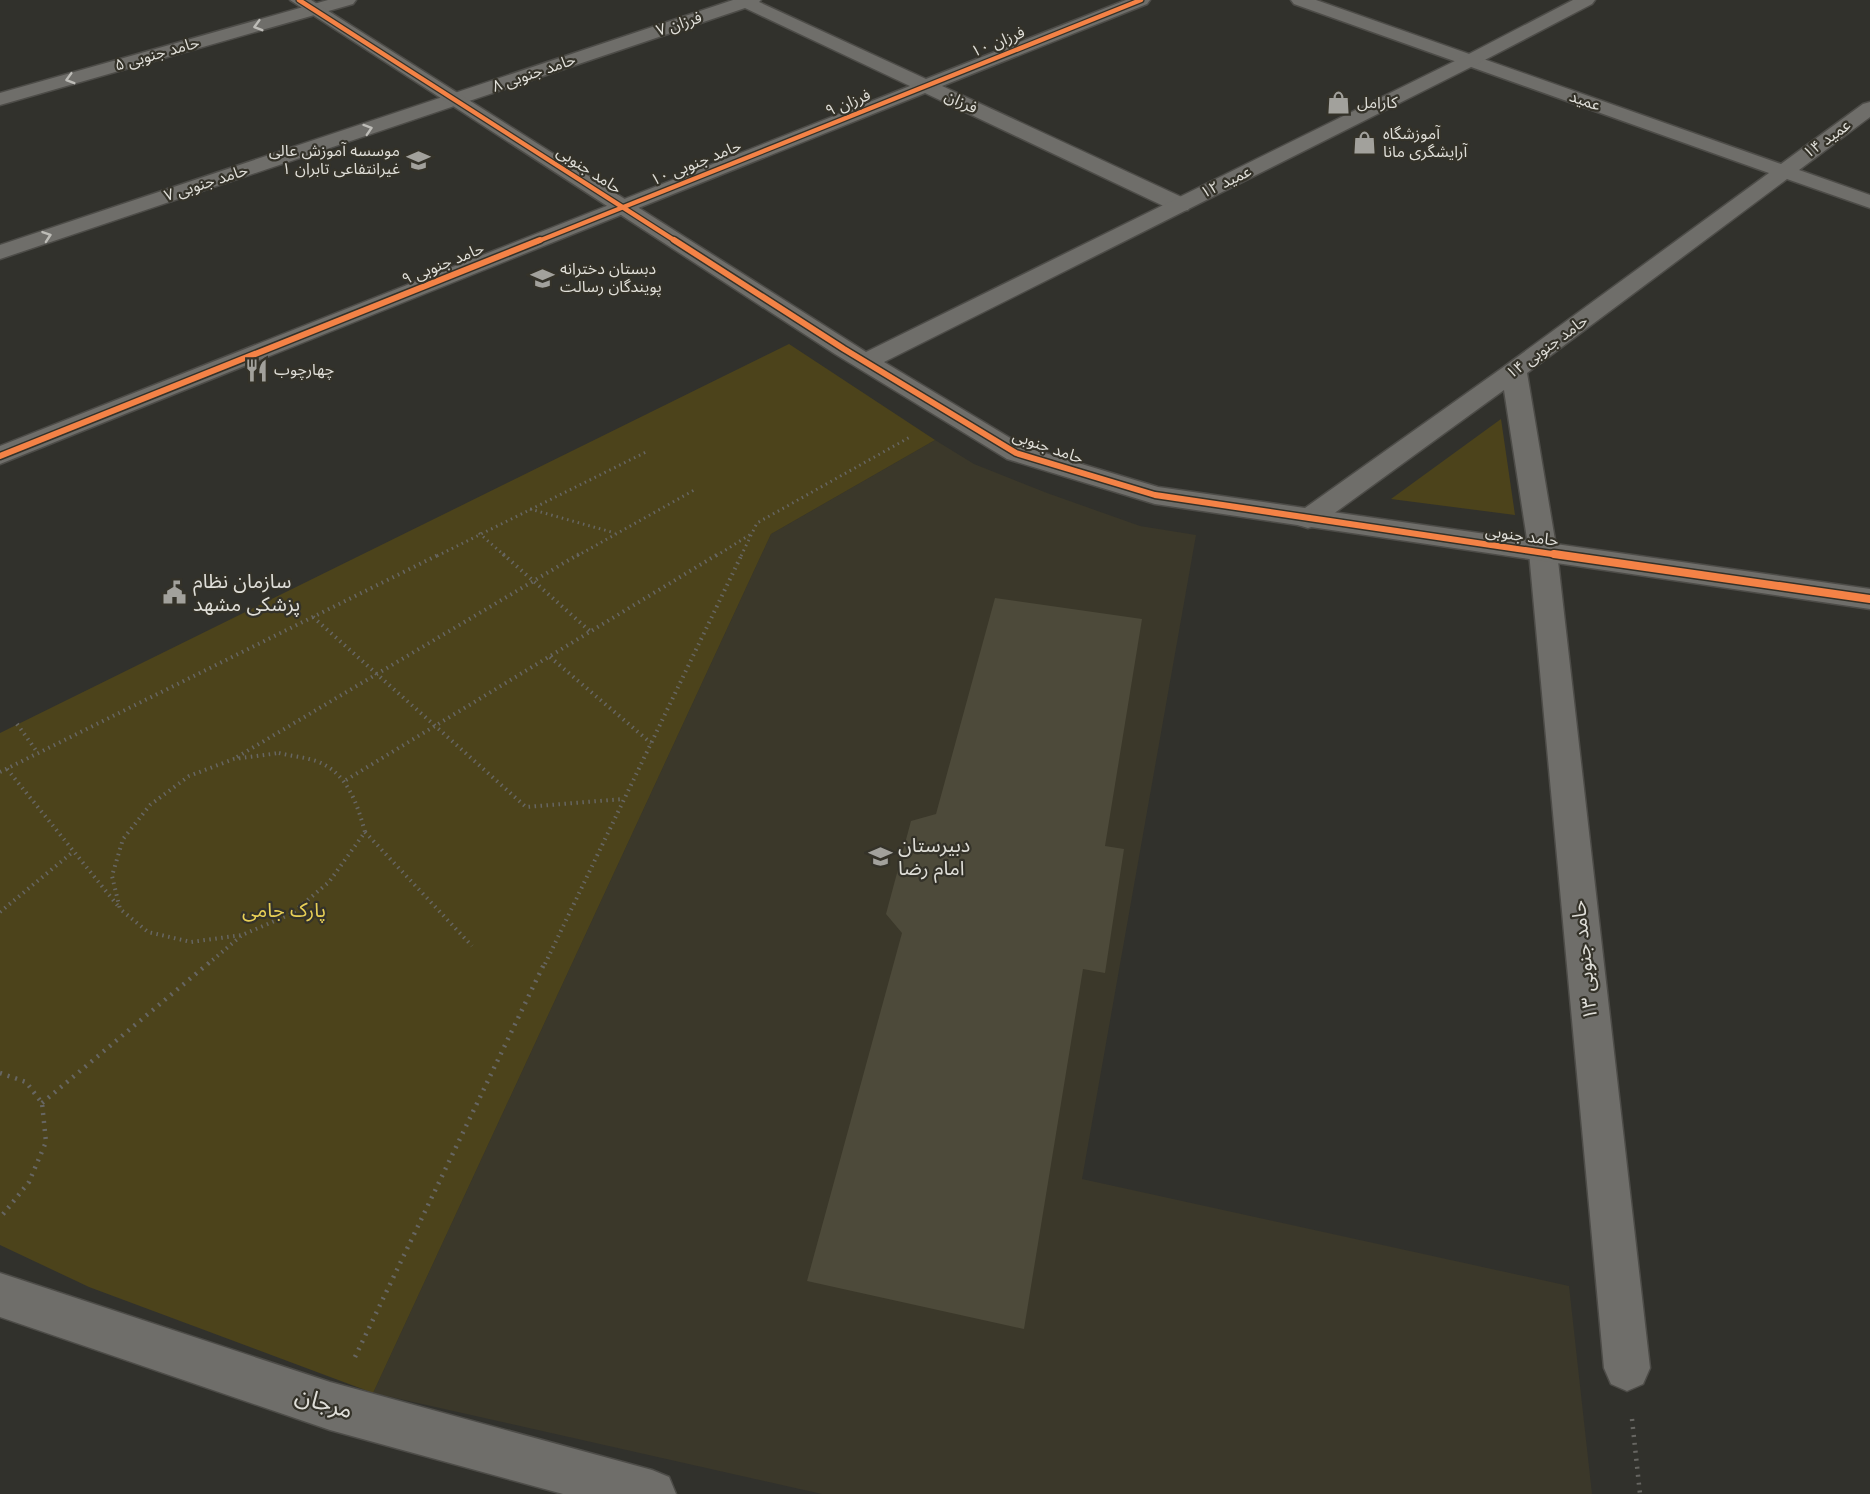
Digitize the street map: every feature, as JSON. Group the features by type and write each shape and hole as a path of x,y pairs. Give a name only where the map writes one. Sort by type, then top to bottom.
{"street":[{"name":"حامد جنوبی ۵","path":"0,99 307,5 347,0"},
{"name":"فرزان ۱۰","path":"926,86 1141,0"},
{"name":"عمید","path":"1299,0 1870,202"},
{"name":"عمید ۱۲","path":"865,362 1471,60 1586,0"},
{"name":"فرزان ۷","path":"613,47 747,1"},
{"name":"فرزان","path":"747,1 1180,205"},
{"name":"حامد جنوبی","path":"307,5 865,362 1016,453 1145,492 1308,519 1870,599"},
{"name":"حامد جنوبی ۸","path":"455,99 613,47"},
{"name":"فرزان ۹","path":"779,144 926,86"},
{"name":"حامد جنوبی ۷","path":"0,252 455,99"},
{"name":"عمید ۱۴","path":"1784,171 1870,108"},
{"name":"حامد جنوبی ۱۰","path":"623,207 779,144"},
{"name":"حامد جنوبی ۱۴","path":"1308,519 1514,371 1784,171"},
{"name":"حامد جنوبی ۹","path":"0,456 623,207"},
{"name":"حامد جنوبی ۱۳","path":"1514,371 1543,552 1627,1368"},
{"name":"مرجان","path":"0,1295 330,1406 652,1494"}],"path":[{"path":"330,1406 757,522 952,415"},
{"path":"0,772 646,452"},
{"path":"120,909 112,876 123,839 150,805 189,776 234,759 615,533 696,489"},
{"path":"529,509 615,533"},
{"path":"479,533 591,632"},
{"path":"346,780 751,534"},
{"path":"313,617 526,807 624,798"},
{"path":"550,657 651,743"},
{"path":"17,724 38,753"},
{"path":"234,759 279,753 318,761 346,780 365,832 472,946"},
{"path":"7,769 120,909 148,932 191,942 242,935 291,914 329,882 365,832"},
{"path":"0,912 74,851"},
{"path":"42,1104 242,935"},
{"path":"0,1073 26,1082 42,1104 46,1142 29,1182 0,1218"},
{"path":"1627,1368 1640,1494"}],"shaded area":[{"name":"دبیرستان امام رضا","path":"935,440 974,464 1047,493 1140,526 1196,535 1082,1179 1569,1286 1592,1494 822,1494 373,1393 771,534"}],"green space":[{"name":"پارک جامی","path":"789,344 935,440 771,534 373,1393 89,1287 0,1245 0,733"},
{"path":"1501,419 1515,515 1391,499"}],"building":[{"path":"995,598 1142,619 1105,846 1124,849 1105,973 1083,969 1024,1329 807,1281 902,933 886,914 911,821 936,814"}],"cycle path":[{"path":"299,0 844,349 1016,453 1155,495 1870,599"},
{"path":"0,456 1141,0"}],"place":[{"name":"کارامل","path":"1339,103"},
{"name":"آموزشگاه آرایشگری مانا","path":"1365,143"},
{"name":"موسسه آموزش عالی غیرانتفاعی تابران ۱","path":"418,160"},
{"name":"دبستان دخترانه پویندگان رسالت","path":"542,278"},
{"name":"چهارچوب","path":"256,370"},
{"name":"سازمان نظام پزشکی مشهد","path":"175,593"},
{"name":"دبیرستان امام رضا","path":"880,857"}]}
